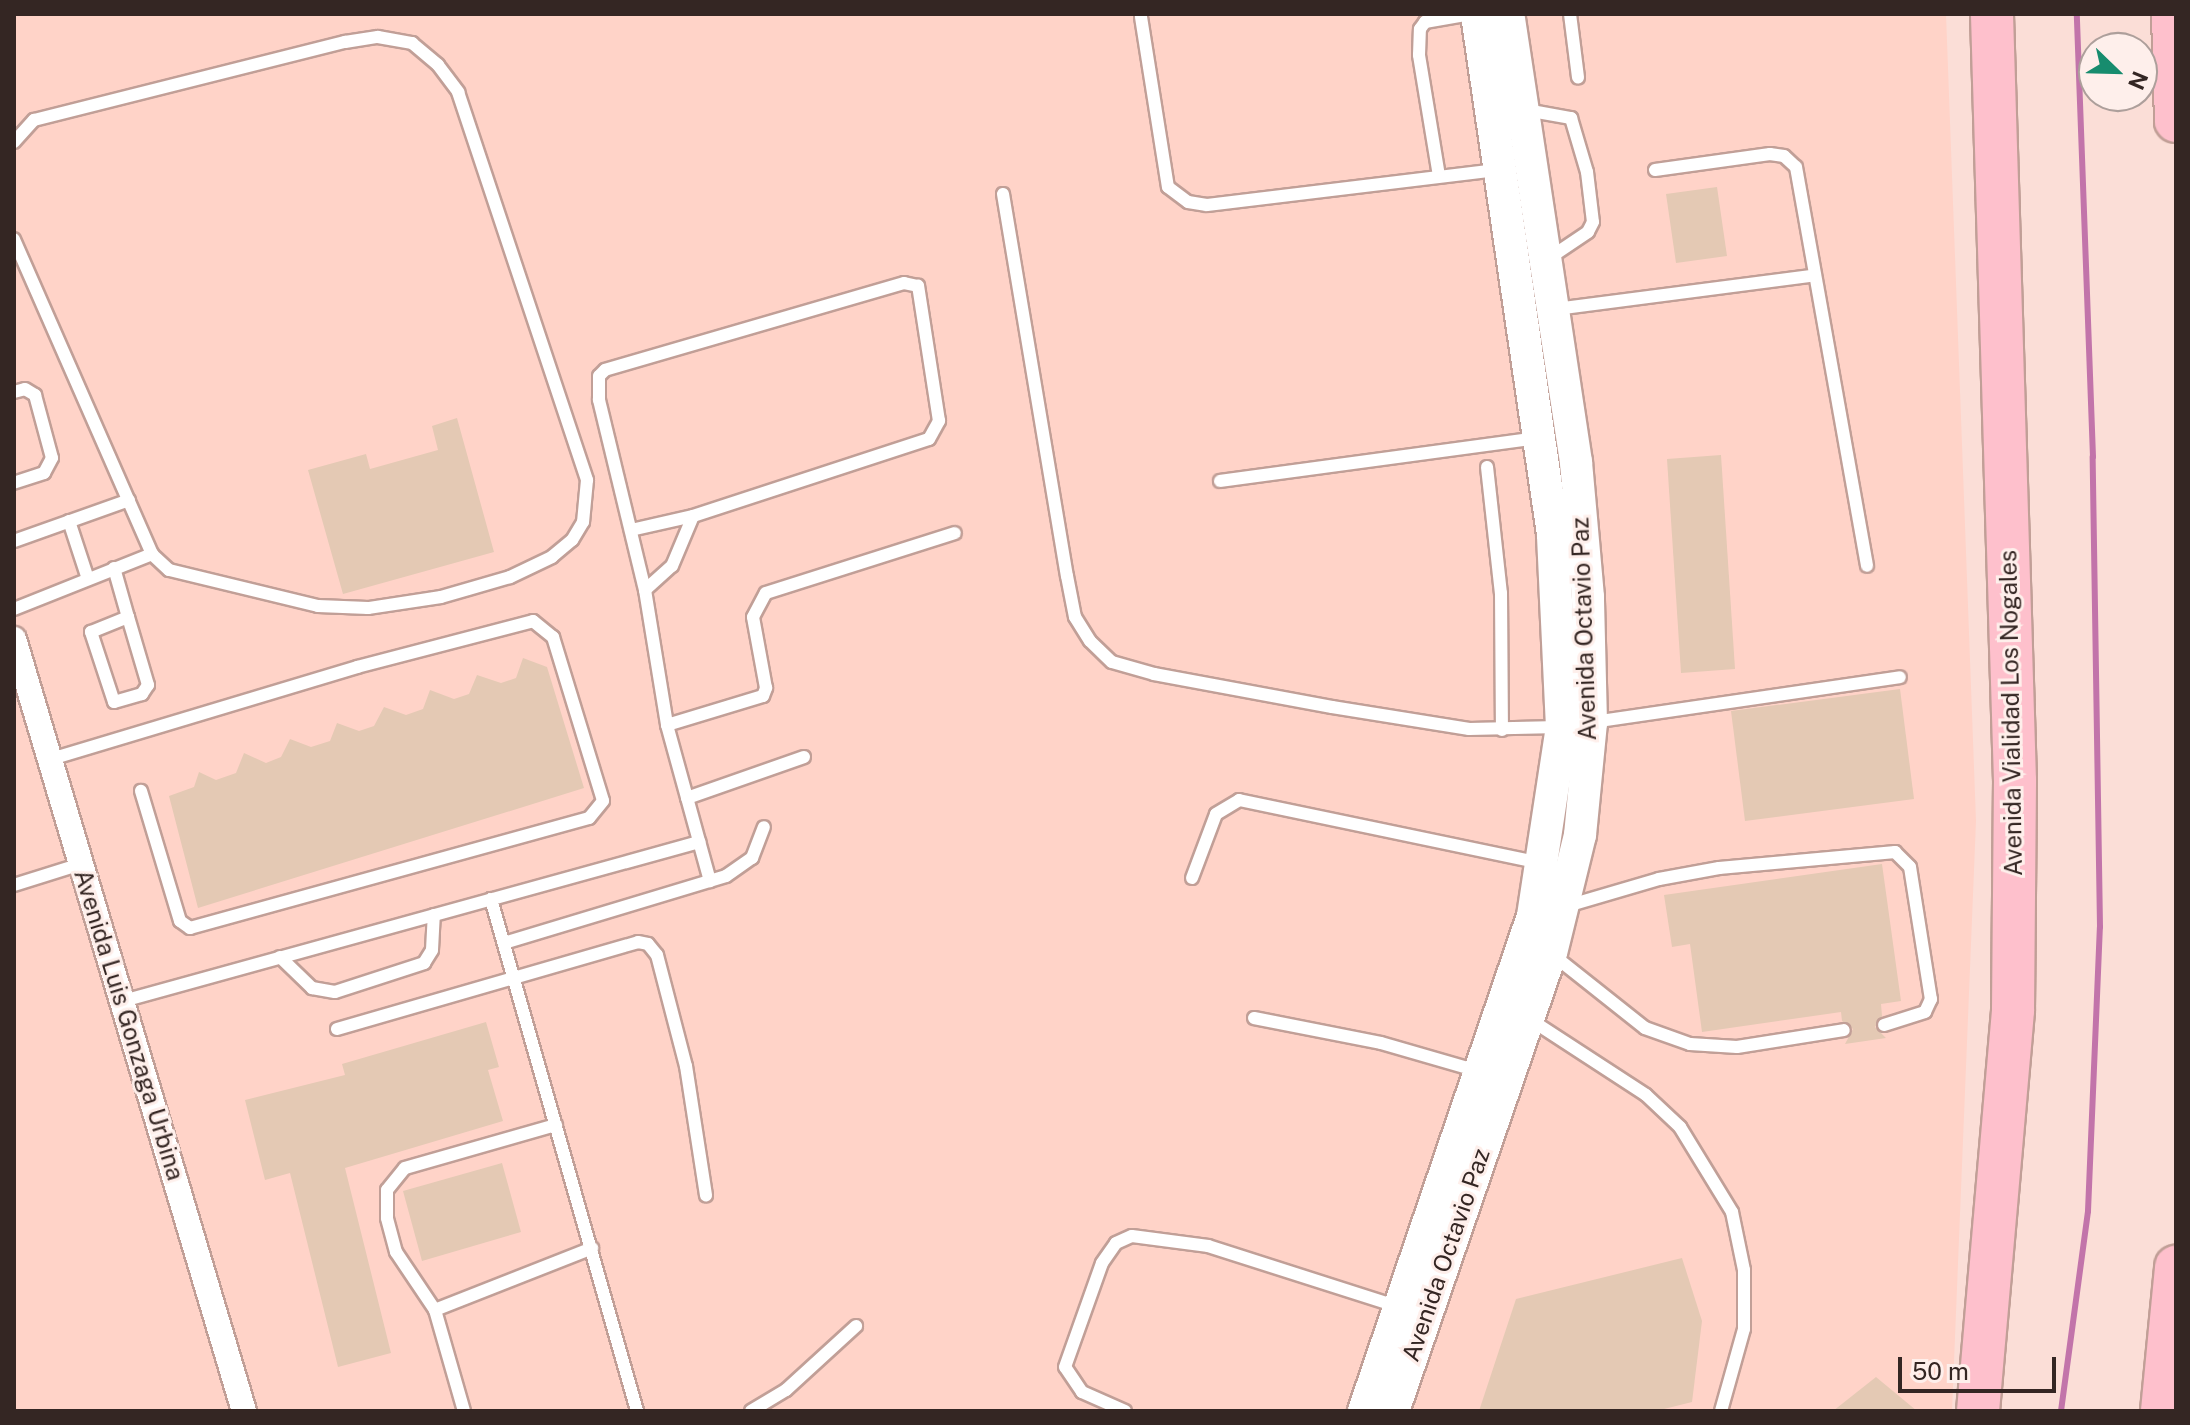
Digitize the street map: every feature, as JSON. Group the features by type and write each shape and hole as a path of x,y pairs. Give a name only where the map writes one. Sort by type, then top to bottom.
{"highway":[{"name":"Avenida Vialidad Los Nogales","path":"1978,1411 2001,1187 2013,979 2015,781 1992,14"},
{"path":"2173,14 2176,121"},
{"path":"2162,1411 2176,1267"}],"street":[{"name":"Avenida Octavio Paz","path":"1364,1411 1481,1072 1551,953 1580,835 1576,725 1553,534 1475,14"},
{"name":"Avenida Octavio Paz","path":"1393,1411 1516,1011 1544,864 1576,725 1588,597 1576,462 1508,14"},
{"name":"Avenida Luis Gonzaga Urbina","path":"14,639 244,1411"}],"lane":[{"path":"1439,176 1419,55 1420,29 1425,22 1475,14"},
{"path":"1570,14 1578,77"},
{"path":"1141,17 1168,187 1188,202 1207,205 1500,169"},
{"path":"14,142 34,120 329,46 378,37 412,43 438,65 458,92 587,480 583,522 572,540 552,557 510,577 441,597 368,608 318,606 200,580 169,570 152,554 14,239"},
{"path":"1522,110 1571,118 1587,172 1593,222 1588,232 1545,261"},
{"path":"1655,170 1784,156 1796,167 1811,276 1867,566"},
{"path":"1003,194 1075,617 1090,641 1112,662 1154,674 1430,724 1502,730 1576,725 1900,677"},
{"path":"1552,310 1811,276"},
{"path":"631,530 693,516 929,439 939,421 918,286 904,283 605,370 599,376 599,400 645,590 667,725 710,881"},
{"path":"14,392 25,389 35,395 52,458 44,473 14,483"},
{"path":"1220,481 1539,438"},
{"path":"1487,467 1501,593 1502,730"},
{"path":"14,541 129,500"},
{"path":"645,590 672,566 693,516"},
{"path":"69,521 88,579"},
{"path":"667,725 763,696 766,688 753,617 766,593 955,533"},
{"path":"14,609 152,554"},
{"path":"114,568 148,685 142,694 114,702 91,632 128,617"},
{"path":"51,759 386,658 533,621 553,637 603,801 589,818 190,928 180,921 141,791"},
{"path":"687,798 804,757"},
{"path":"1192,878 1216,814 1239,800 1544,864"},
{"path":"504,943 710,881 752,858 764,827"},
{"path":"123,1001 699,842"},
{"path":"1564,906 1659,879 1719,868 1895,852 1910,867 1931,999 1925,1012 1884,1025"},
{"path":"14,885 81,864"},
{"path":"491,899 637,1411"},
{"path":"280,957 312,988 335,992 424,963 432,950 434,915"},
{"path":"337,1029 638,942 654,948 686,1066 706,1195"},
{"path":"1551,953 1645,1028 1690,1044 1737,1047 1844,1030"},
{"path":"1516,1011 1646,1095 1680,1127 1732,1212 1744,1270 1744,1329 1721,1411"},
{"path":"1254,1018 1381,1043 1481,1072"},
{"path":"464,1411 435,1310 396,1252 386,1202 394,1178 405,1168 556,1125"},
{"path":"1125,1411 1082,1392 1065,1367 1102,1263 1116,1243 1132,1236 1208,1246 1400,1307"},
{"path":"435,1310 592,1248"},
{"path":"751,1411 786,1390 856,1326"}],"shaded area":[{"path":"14,14 1946,14 1976,821 1952,1411 14,1411"}],"building":[{"path":"1717,187 1727,256 1676,263 1666,194"},
{"path":"457,418 494,552 343,594 308,470 366,454 370,469 438,450 432,426"},
{"path":"1721,455 1735,669 1681,673 1667,459"},
{"path":"523,658 547,667 584,788 198,908 169,796 194,787 199,772 216,780 236,773 244,753 266,763 281,757 290,739 311,747 330,741 337,723 359,731 374,726 384,707 406,715 423,709 430,690 454,699 469,694 477,675 501,683 516,678"},
{"path":"1900,689 1914,799 1745,821 1731,711"},
{"path":"1882,864 1901,1001 1881,1004 1882,1016 1875,1027 1886,1038 1845,1044 1853,1029 1842,1021 1841,1012 1702,1032 1690,944 1672,947 1664,895"},
{"path":"486,1022 499,1067 488,1070 503,1121 345,1168 391,1353 338,1367 290,1173 265,1180 245,1100 345,1075 342,1064"},
{"path":"502,1163 521,1232 422,1261 403,1191"},
{"path":"1682,1258 1702,1321 1692,1402 1656,1411 1479,1411 1516,1299"},
{"path":"1876,1377 1917,1411 1833,1411"}],"waterway":[{"path":"2061,1411 2088,1211 2100,927 2093,457 2077,14"}]}
